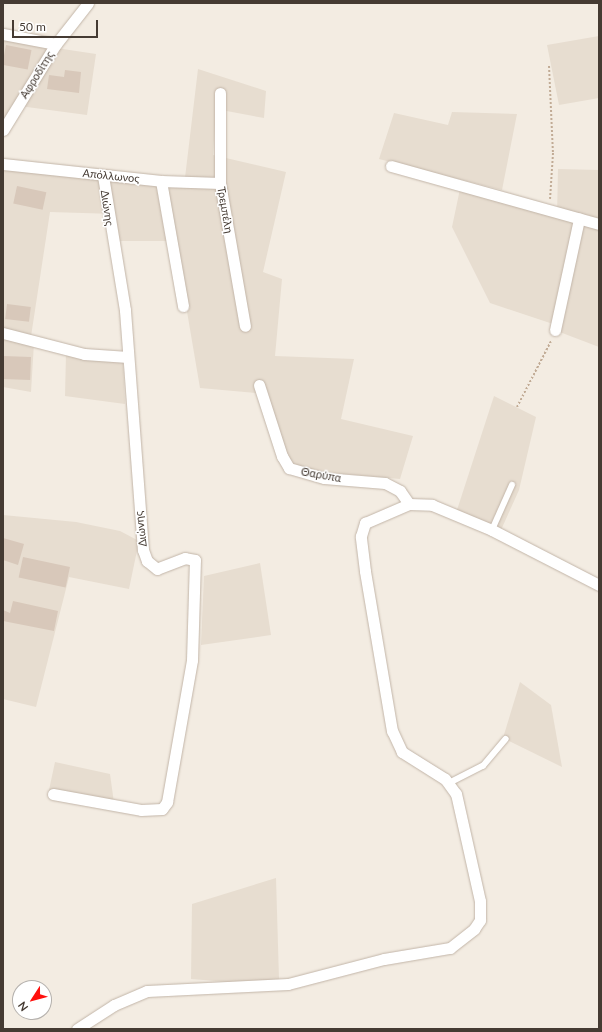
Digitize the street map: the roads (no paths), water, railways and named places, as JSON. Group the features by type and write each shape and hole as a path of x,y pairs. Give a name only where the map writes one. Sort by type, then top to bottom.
{"street":[{"name":"Αφροδίτης","path":"3,130 56,44 88,3"},
{"path":"3,34 56,44"},
{"name":"Τρεμπέλη","path":"220,93 220,183 245,326"},
{"name":"Απόλλωνος","path":"3,164 103,176 161,181 220,183"},
{"path":"390,166 550,212 599,224"},
{"name":"Διώνης","path":"54,794 141,810 162,809 167,802 192,660 195,560 185,558 157,570 147,561 143,550 125,310 103,176"},
{"path":"161,181 183,306"},
{"path":"555,330 579,219"},
{"path":"3,333 84,354 128,357"},
{"name":"Θαρύπα","path":"259,384 282,456 289,468 320,477 385,483 400,491 409,504"},
{"path":"76,1029 114,1005 153,990 275,986 384,959 442,950 466,939 480,920 480,901 460,802 449,783 408,757 394,740 365,571 361,536 363,525 409,504 432,505 492,530 599,584"}],"lane":[{"path":"492,530 512,484"},
{"path":"449,783 483,766 506,739"}]}
